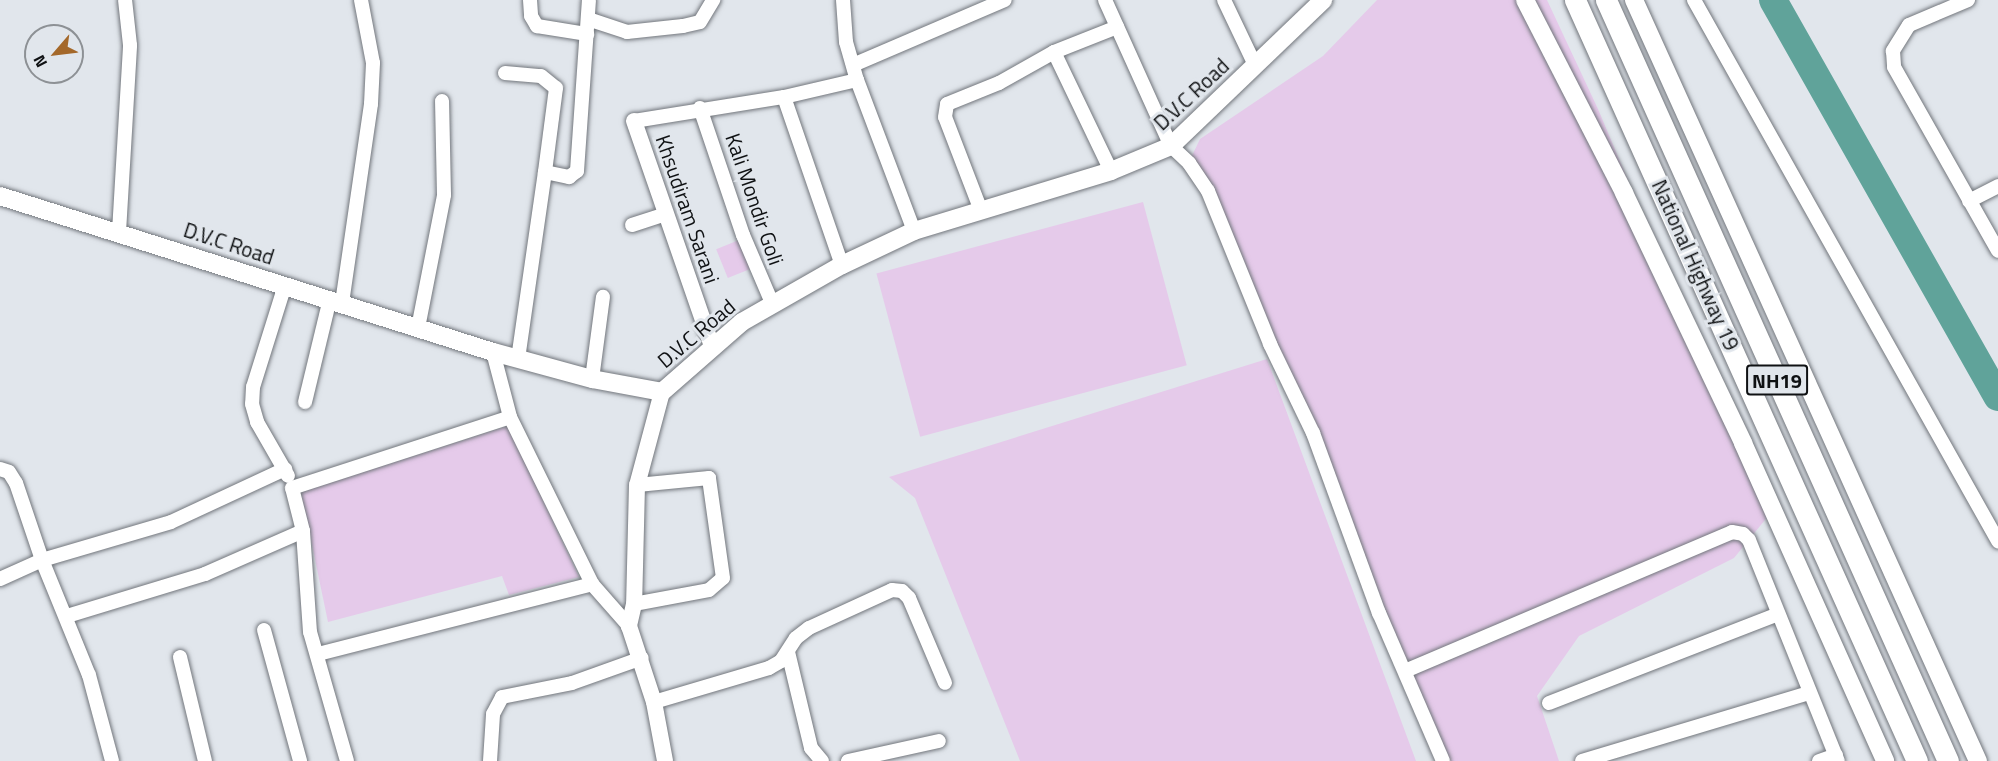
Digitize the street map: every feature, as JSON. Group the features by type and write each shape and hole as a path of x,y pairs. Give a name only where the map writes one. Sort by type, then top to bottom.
{"highway":[{"name":"National Highway 19","path":"1575,0 1917,761"},
{"name":"NH19","path":"1606,0 1948,761"}],"main road":[{"name":"D.V.C Road","path":"0,196 494,352 592,379 662,392 712,346 772,303 842,264 914,231 980,208 1111,171 1171,146 1323,0"},
{"path":"1525,0 1624,192 1743,443 1885,761"},
{"path":"1634,0 1978,761"}],"street":[{"path":"119,232 130,45 125,0"},
{"path":"305,402 336,301 371,104 373,63 361,0"},
{"path":"530,0 531,16 537,26 587,34"},
{"path":"545,172 569,177 577,171 589,0"},
{"path":"588,20 639,33 700,22 713,0"},
{"path":"843,0 846,42 857,80 914,231"},
{"path":"853,65 1005,0"},
{"path":"1105,0 1171,146 1189,163 1208,191 1264,329 1313,433 1379,613 1443,761"},
{"path":"1224,0 1255,65"},
{"path":"1694,0 1998,541"},
{"path":"1968,0 1909,26 1893,51 1894,67 1998,251"},
{"path":"980,208 945,117 947,104 999,83 1054,52 1117,27"},
{"path":"1054,52 1111,171"},
{"path":"505,73 541,76 555,88 518,359"},
{"path":"634,121 700,108 784,97 857,80"},
{"path":"784,97 842,264"},
{"path":"418,328 444,195 442,101"},
{"name":"Kali Mondir Goli","path":"700,108 743,234 772,303"},
{"name":"Khsudiram Sarani","path":"634,121 712,346"},
{"path":"1969,201 1998,186"},
{"path":"632,225 666,214"},
{"path":"285,285 253,387 252,404 257,423 285,469 292,488 303,531 310,632 347,761"},
{"path":"592,379 603,297"},
{"path":"494,352 510,417 592,584 629,626 642,658 654,702 665,761"},
{"path":"629,626 634,604 637,485 662,392"},
{"path":"292,488 510,417"},
{"path":"0,469 9,472 16,483 42,561 67,616 89,675 112,761"},
{"path":"0,579 42,561 171,522 285,469"},
{"path":"634,604 709,590 723,578 709,478 637,485"},
{"path":"67,616 205,574 303,531"},
{"path":"1406,671 1732,532 1743,534 1749,540 1808,693 1837,758 1819,761"},
{"path":"318,654 592,584"},
{"path":"654,702 769,668 788,652 796,639 827,617 892,590 902,591 945,683"},
{"path":"1549,703 1778,614"},
{"path":"264,630 300,761"},
{"path":"788,652 811,748 822,761"},
{"path":"180,657 204,761"},
{"path":"490,761 493,714 502,697 573,682 642,658"},
{"path":"1582,761 1808,693"},
{"path":"848,761 939,741"}],"shaded area":[{"path":"1377,0 1547,0 1598,109 1769,515 1734,558 1579,636 1537,696 1559,761 1443,761 1317,430 1189,162 1200,139 1323,56"},
{"path":"1143,202 1187,365 920,437 876,273"},
{"path":"744,238 756,267 728,278 716,249"},
{"path":"1267,359 1416,761 1020,761 915,498 889,477"},
{"path":"508,426 579,577 509,595 502,576 328,622 301,492"}],"waterway":[{"path":"1773,0 1998,397"}]}
